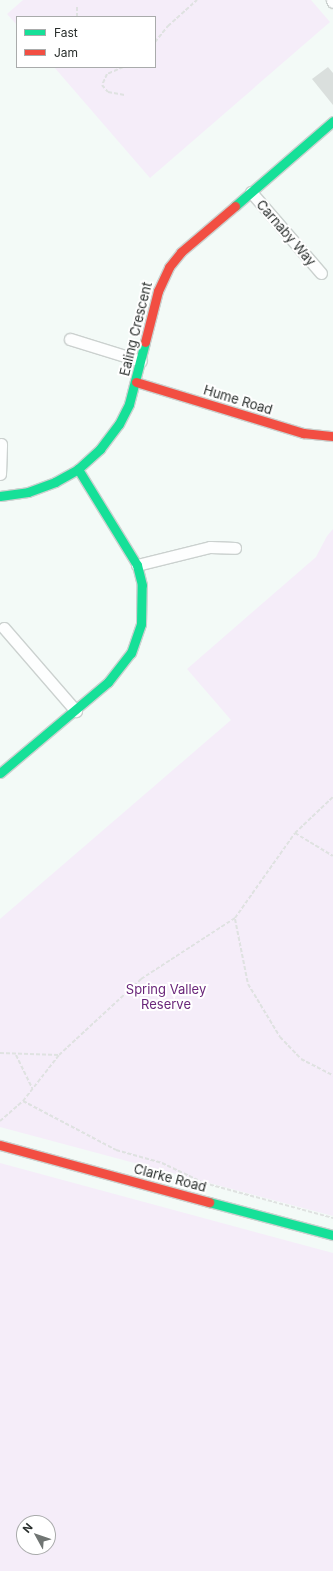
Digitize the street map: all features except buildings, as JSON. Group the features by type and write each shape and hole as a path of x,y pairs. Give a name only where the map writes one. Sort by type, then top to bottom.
{"street":[{"name":"Ealing Crescent","path":"0,496 44,487 78,469 100,449 113,433 126,409 136,382 158,291 169,267 182,252 333,120"},
{"name":"Carnaby Way","path":"251,192 321,273"},
{"path":"70,339 141,361"},
{"name":"Hume Road","path":"136,382 303,433 333,436"},
{"path":"0,474 1,444"},
{"path":"0,773 76,711 121,668 137,639 141,624 143,597 137,565 78,469"},
{"path":"137,565 210,547 235,548"},
{"path":"4,628 76,711"},
{"name":"Clarke Road","path":"0,1146 333,1235"}],"path":[{"path":"156,41 168,26 197,0"},
{"path":"77,7 77,16"},
{"path":"121,68 107,74 102,85 108,92 124,95"},
{"path":"0,1121 23,1101 59,1055 141,979 235,918 295,833 333,797"},
{"path":"295,833 333,856"},
{"path":"235,918 248,984 280,1037 301,1059 333,1075"},
{"path":"0,1053 16,1055 59,1055"},
{"path":"16,1055 32,1088"},
{"path":"23,1101 116,1150 162,1163 204,1183 333,1218"}],"green space":[{"path":"23,0 311,0 330,22 150,178 55,68 156,68 156,16 16,16 16,24 7,14"},
{"name":"Spring Valley Reserve","path":"333,529 333,1216 0,1127 0,919 231,720 187,669 316,557 327,536"},
{"path":"0,1163 333,1253 333,1571 0,1571"}],"traffic: fast":[{"path":"235,206 333,121"},
{"path":"0,496 28,492 55,482 78,469 100,449 119,424 129,404 145,342"},
{"path":"0,773 108,682 131,653 141,624 142,585 137,565 78,469"},
{"path":"209,1202 333,1235"}],"traffic: jam":[{"path":"145,342 158,291 169,267 181,252 235,206"},
{"path":"136,382 303,433 333,436"},
{"path":"0,1145 209,1202"}]}
